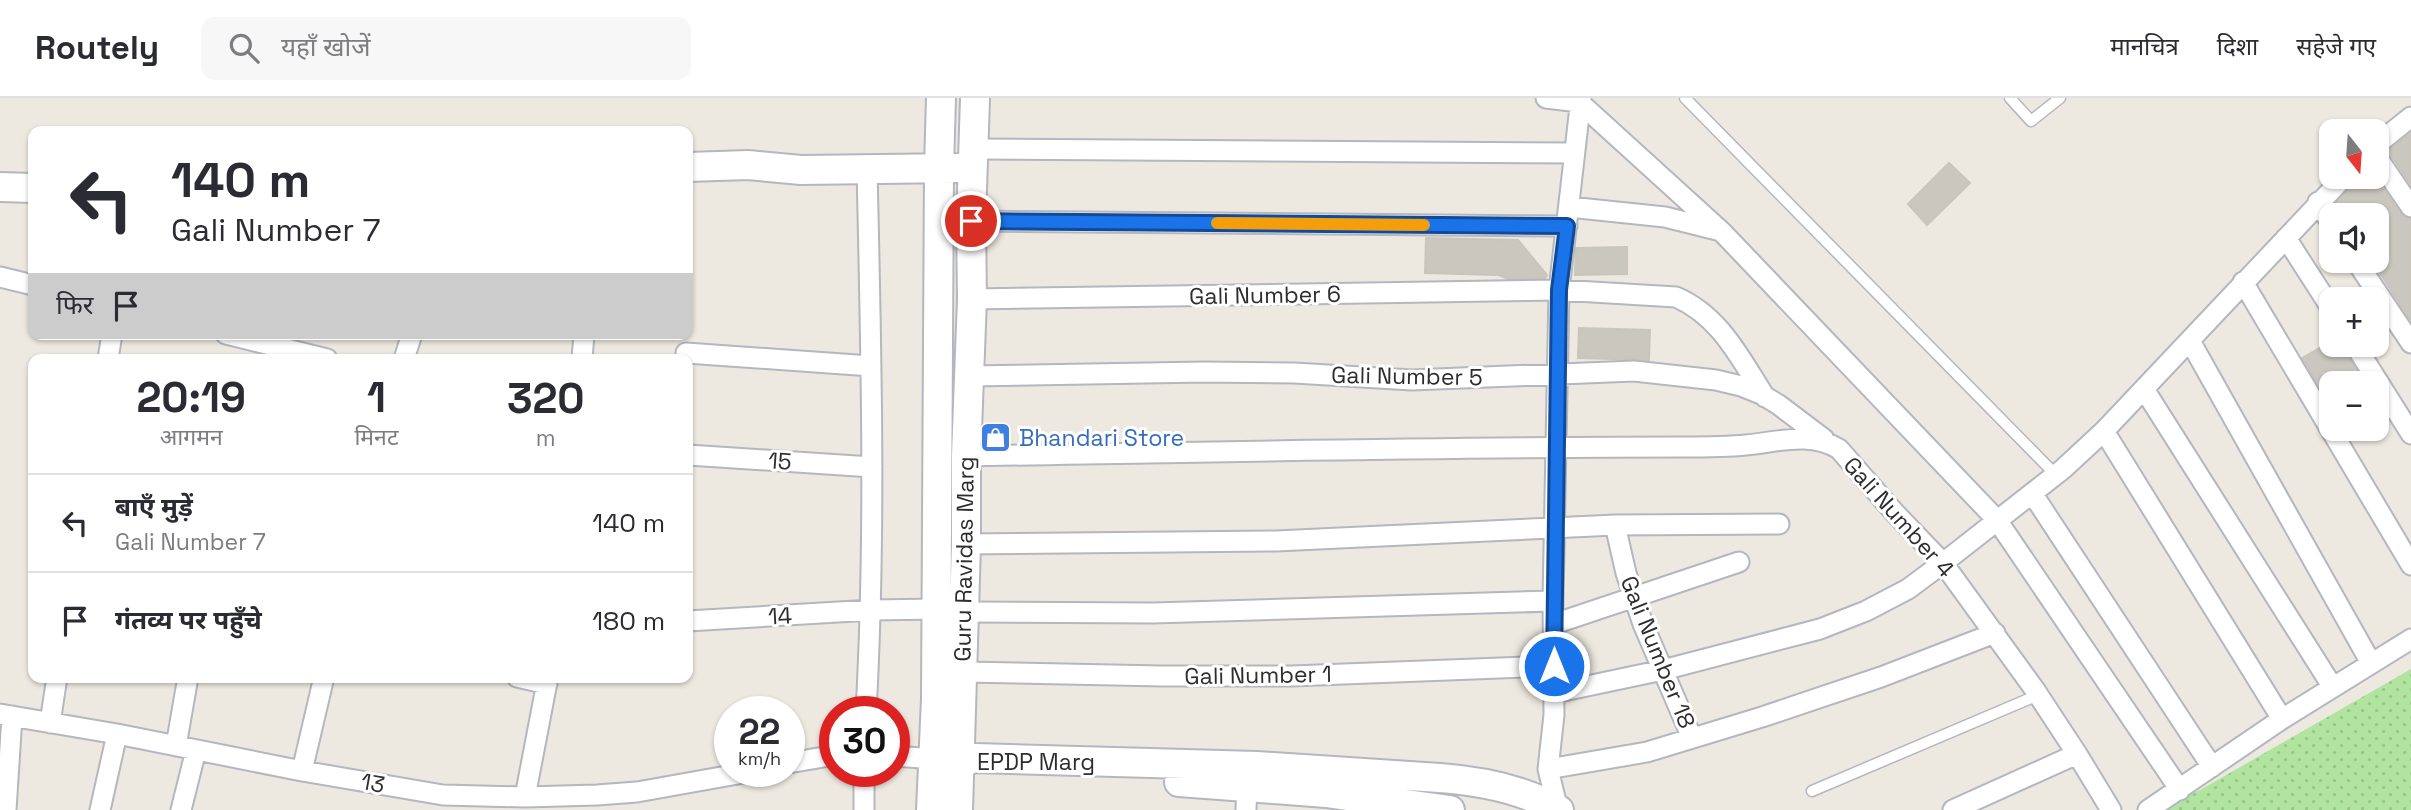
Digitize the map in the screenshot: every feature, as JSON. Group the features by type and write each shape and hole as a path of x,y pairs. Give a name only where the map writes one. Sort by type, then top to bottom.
{"main road":[{"name":"Guru Ravidas Marg","path":"942,98 939,168 950,611 947,761 958,810"},
{"name":"Guru Ravidas Marg","path":"931,810 947,761 963,671 950,611 967,544 966,456 975,98"},
{"path":"693,167 748,165 800,170 939,168 974,159"},
{"path":"693,183 750,180 800,170"},
{"path":"0,187 28,188"},
{"path":"0,206 28,205"},
{"name":"EPDP Marg","path":"947,761 974,772 1152,780 1326,793 1450,810"},
{"name":"EPDP Marg","path":"1247,788 1472,780 1518,791 1559,810"}],"street":[{"path":"1546,98 1580,100 1722,232 1997,520 2180,790"},
{"path":"1559,810 1548,769 1554,715 1555,527 1564,447 1556,376 1559,290 1580,100"},
{"path":"2389,135 2411,117"},
{"path":"974,159 1574,153"},
{"path":"867,168 872,610 867,696"},
{"path":"2389,175 2411,207"},
{"path":"1554,693 1664,670 1820,629 1866,611 1908,589 2056,475 2104,430 2332,189"},
{"path":"971,221 1665,217 1722,232"},
{"path":"2286,238 2319,289"},
{"path":"2364,273 2411,343"},
{"path":"0,277 28,284"},
{"path":"2243,282 2411,565"},
{"name":"Gali Number 6","path":"972,299 1559,290 1676,297 1693,304 1720,327 1765,397"},
{"path":"2190,341 2371,663"},
{"path":"237,344 297,354"},
{"path":"687,353 871,366"},
{"path":"2363,357 2411,434"},
{"name":"Gali Number 5","path":"968,376 1204,372 1294,373 1412,380 1634,372 1716,380 1741,386 1765,397 1827,442"},
{"path":"2144,389 2332,686"},
{"path":"2104,430 2282,719"},
{"name":"Gali Number 4","path":"966,456 1699,447 1803,438 1827,442 1839,450 1942,563 2038,695 2111,810"},
{"name":"15","path":"693,455 872,467"},
{"path":"2032,493 2212,768"},
{"path":"967,544 1302,540 1555,527 1779,524"},
{"name":"Gali Number 18","path":"1615,525 1634,598 1692,738"},
{"path":"1554,624 1739,562"},
{"name":"14","path":"693,621 872,610 1167,613 1553,601"},
{"path":"1548,769 1647,752 1835,694 1995,633"},
{"path":"2148,810 2332,686 2411,640"},
{"name":"Gali Number 1","path":"963,671 1292,676 1554,666"},
{"path":"50,723 56,683"},
{"path":"176,746 187,683"},
{"path":"302,771 323,683"},
{"path":"525,797 547,683"},
{"path":"6,715 6,810"},
{"name":"13","path":"6,715 443,795 525,797 636,792 714,778"},
{"path":"100,810 117,734"},
{"path":"181,810 196,750"},
{"path":"1953,810 2077,754"},
{"path":"910,758 947,761"},
{"path":"864,787 864,810"}],"lane":[{"path":"1685,98 2056,475"},
{"path":"2010,98 2031,121 2060,98"},
{"path":"1812,791 2038,695"}],"green space":[{"path":"2411,669 2411,810 2155,810 2200,790"}],"building":[{"path":"2411,133 2411,185 2389,152"},
{"path":"1949,163 1970,183 1927,225 1908,204"},
{"path":"2349,189 2383,189 2401,214 2411,219 2411,321 2380,273 2389,273 2389,203 2336,203"},
{"path":"1426,238 1518,240 1547,275 1545,278 1509,279 1498,275 1425,273"},
{"path":"1627,247 1627,274 1575,275 1576,248"},
{"path":"1579,328 1650,330 1649,360 1578,358"},
{"path":"2319,348 2319,357 2348,357 2357,371 2319,371 2319,386 2302,358"}],"slow traffic":[{"path":"1217,223 1424,225"}],"place":[{"name":"Bhandari Store","path":"996,438"}],"route":[{"path":"971,221 1567,226 1559,290 1556,376 1554,666"}]}
